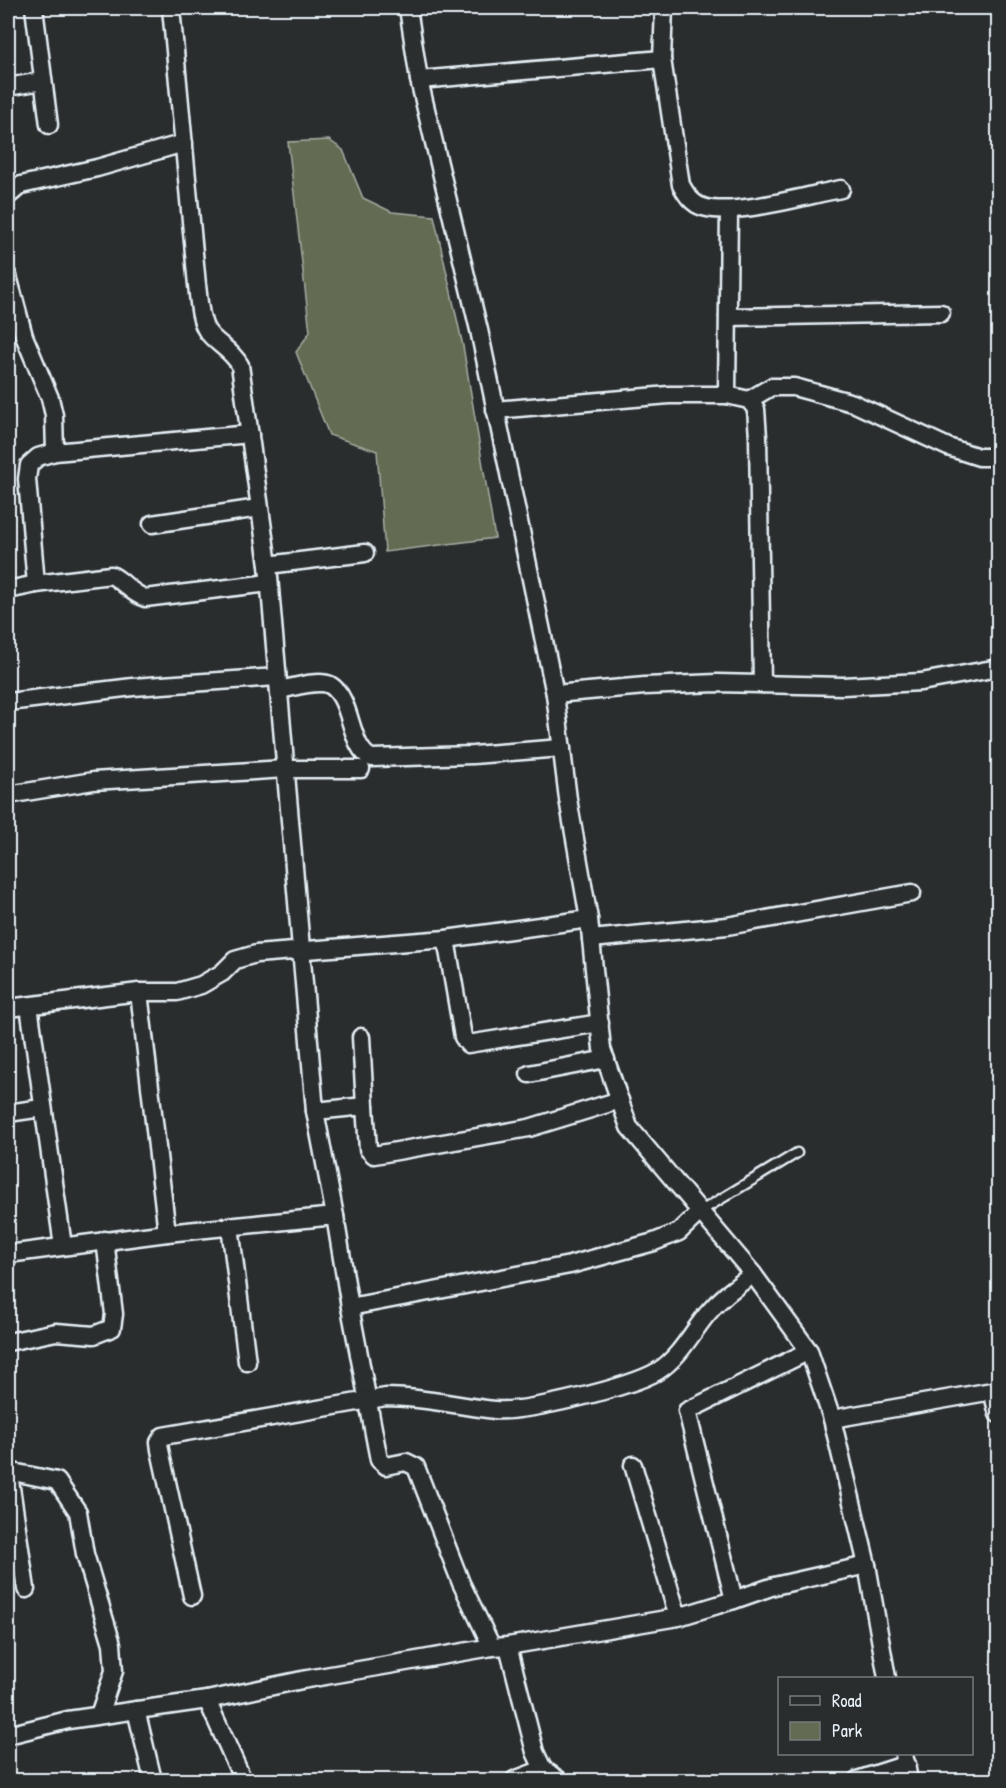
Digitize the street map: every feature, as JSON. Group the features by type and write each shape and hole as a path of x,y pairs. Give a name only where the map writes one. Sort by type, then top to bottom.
{"street":[{"path":"34,8 49,125"},
{"path":"171,8 203,321 208,333 232,351 240,365 250,434 268,565 315,1112 366,1401 379,1460 386,1466 406,1462 416,1467 461,1583 500,1646 535,1752 543,1769 559,1780"},
{"path":"408,8 419,80 479,330 555,694 589,919 606,1059 629,1127 753,1274 809,1351 832,1419 867,1565 887,1677"},
{"path":"664,8 662,59 681,185 688,196 701,207 729,210 841,189"},
{"path":"419,80 662,59"},
{"path":"8,87 42,81"},
{"path":"8,196 21,185 97,168 184,143"},
{"path":"727,394 729,210"},
{"path":"8,276 24,336 50,398 54,415 55,453"},
{"path":"728,317 941,313"},
{"path":"749,400 771,387 794,387 853,404 948,447 979,457 999,457"},
{"path":"495,410 669,395 727,394 749,400 756,409 758,437 762,684"},
{"path":"36,584 27,479 29,465 38,457 55,453 250,434"},
{"path":"152,524 259,508"},
{"path":"268,565 365,553"},
{"path":"8,590 36,584 111,575 122,581 131,593 145,598 269,584"},
{"path":"555,694 645,686 762,684 843,686 921,682 999,668"},
{"path":"8,702 133,687 320,684 330,685 339,694 362,751 372,758 473,755 562,748"},
{"path":"8,795 93,781 285,769 361,769"},
{"path":"591,939 727,926 912,893"},
{"path":"8,1008 139,992 177,992 201,985 222,973 235,960 256,954 446,939 589,919"},
{"path":"446,939 463,1037 468,1044 600,1023"},
{"path":"139,992 167,1233"},
{"path":"29,1006 63,1246"},
{"path":"361,1037 368,1149 374,1155 529,1128 620,1100"},
{"path":"529,1074 606,1059"},
{"path":"315,1112 365,1106"},
{"path":"8,1113 42,1108"},
{"path":"350,1307 570,1264 633,1247 679,1232 701,1211"},
{"path":"8,1254 105,1240 335,1216"},
{"path":"230,1226 247,1362"},
{"path":"8,1342 56,1332 94,1335 112,1328 114,1314 105,1240"},
{"path":"192,1596 160,1450 159,1442 163,1436 366,1401 411,1397 496,1410 514,1410 573,1398 640,1379 658,1371 674,1358 715,1305 753,1274"},
{"path":"734,1600 687,1411 809,1351"},
{"path":"832,1419 995,1390 999,1414"},
{"path":"633,1465 678,1617"},
{"path":"26,1589 8,1469 57,1481 78,1512 85,1554 112,1644 114,1671 99,1715"},
{"path":"8,1735 99,1715 207,1700 302,1680 678,1617 774,1586 867,1565"},
{"path":"207,1700 243,1780"},
{"path":"136,1710 153,1780"},
{"path":"857,1780 907,1766"},
{"path":"514,1780 543,1769"}],"lane":[{"path":"701,1211 796,1153"}],"green space":[{"path":"329,140 343,150 363,198 392,212 434,216 463,346 495,538 385,552 377,451 329,435 296,352 310,332 288,142"}]}
